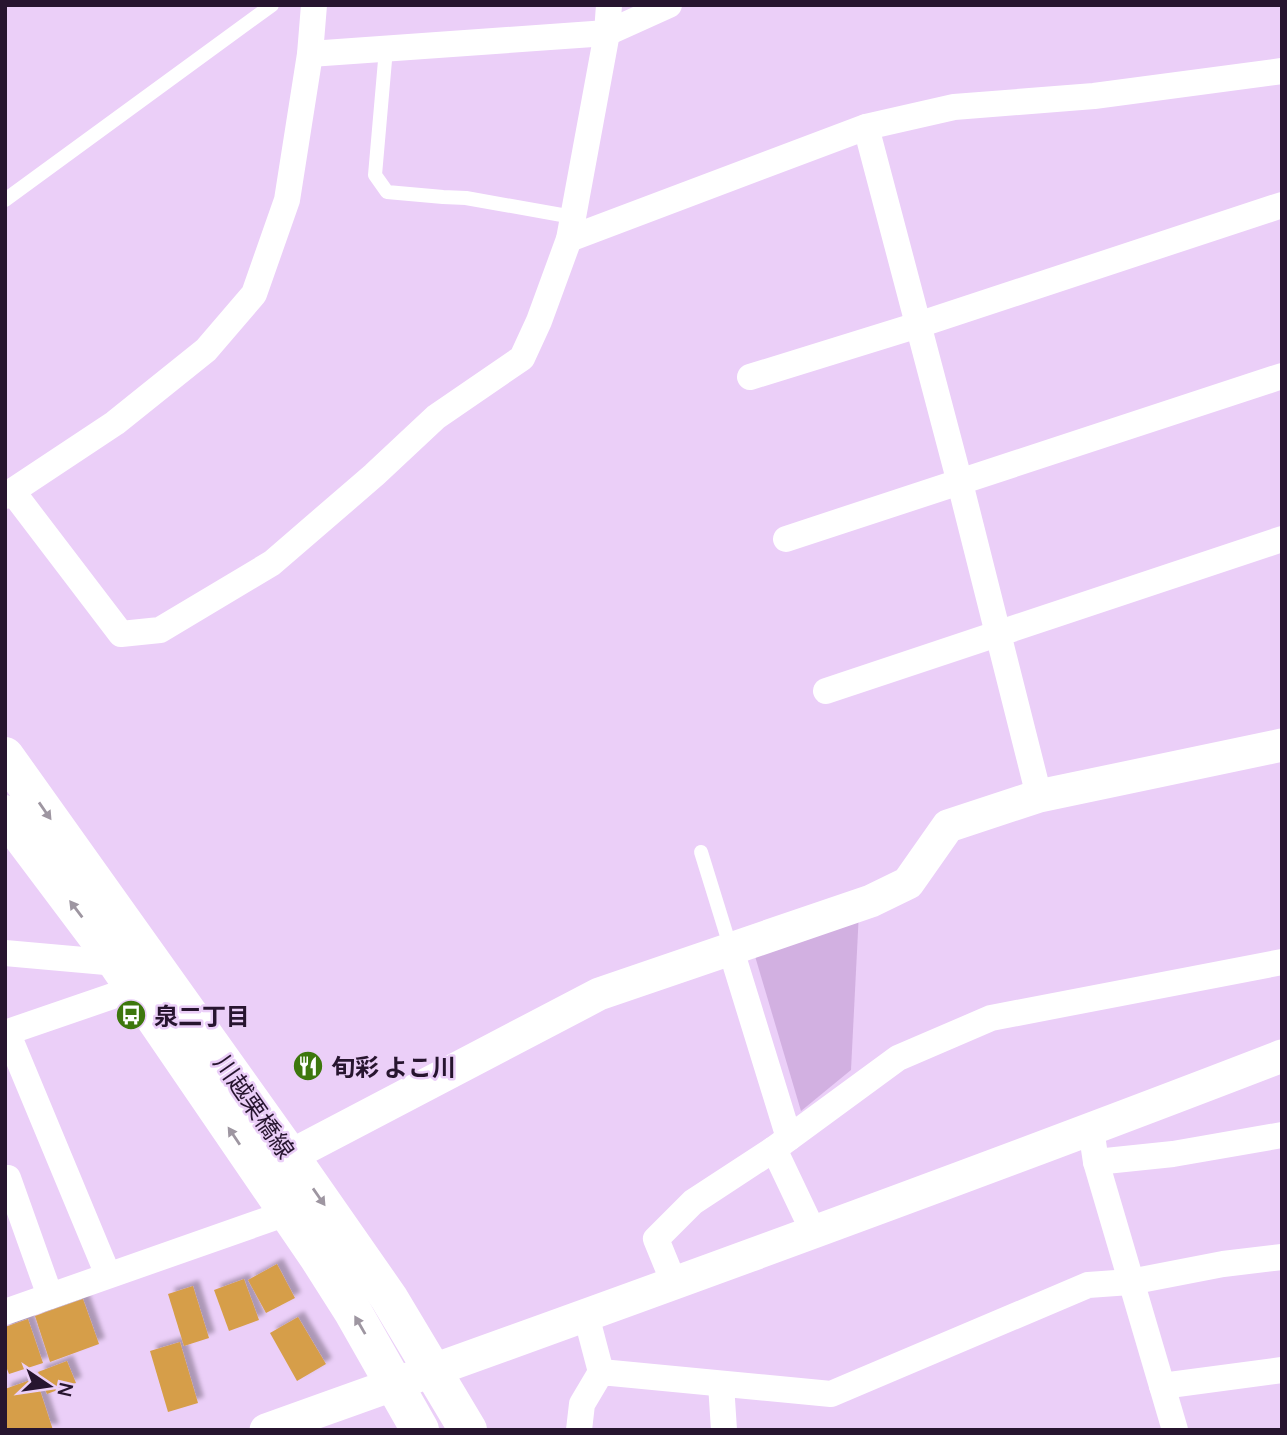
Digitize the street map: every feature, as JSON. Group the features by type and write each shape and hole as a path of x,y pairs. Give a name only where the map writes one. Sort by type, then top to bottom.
{"main road":[{"name":"川越栗橋線","path":"5,756 389,1298 468,1430"},
{"name":"川越栗橋線","path":"5,814 125,976 287,1213 353,1312 421,1430"}],"street":[{"path":"314,5 310,54 287,200 254,294 206,350 115,424 9,494 121,634 160,630 272,563 436,417 522,358 539,321 571,228 607,33 609,5"},
{"path":"310,54 607,33 669,5"},
{"path":"571,228 866,127 954,107 1094,96 1282,71"},
{"path":"866,127 1039,796"},
{"path":"750,377 918,325 1282,205"},
{"path":"786,539 1282,376"},
{"path":"825,691 1282,539"},
{"path":"290,1156 599,994 871,901 908,884 948,826 1039,796 1282,745"},
{"path":"731,950 782,1144 813,1231"},
{"path":"5,953 125,976"},
{"path":"674,1283 656,1238 692,1202 782,1144 898,1058 990,1018 1282,962"},
{"path":"108,1275 6,1033 125,976"},
{"path":"266,1430 813,1231 1093,1145 1282,1056"},
{"path":"1093,1145 1173,1154 1282,1135"},
{"path":"1093,1145 1130,1282 1175,1430"},
{"path":"8,1178 50,1296"},
{"path":"5,1312 287,1213"},
{"path":"601,1372 831,1394 1088,1285 1130,1282 1223,1264 1282,1257"},
{"path":"579,1430 582,1404 601,1372 586,1315"},
{"path":"1162,1385 1282,1370"},
{"path":"721,1384 724,1430"}],"lane":[{"path":"5,200 272,5"},
{"path":"386,49 375,175 387,192 466,198 571,228"},
{"path":"701,852 731,950"}],"shaded area":[{"path":"860,892 851,1070 801,1111 752,946"}],"building":[{"path":"277,1264 295,1298 266,1313 248,1280"},
{"path":"244,1279 259,1320 229,1331 214,1290"},
{"path":"193,1286 209,1338 184,1346 168,1294"},
{"path":"83,1299 99,1344 50,1362 35,1316"},
{"path":"298,1317 326,1364 297,1381 270,1333"},
{"path":"28,1319 43,1363 9,1374 5,1364 5,1327"},
{"path":"180,1342 198,1403 168,1412 150,1351"},
{"path":"67,1361 76,1383 47,1394 38,1372"},
{"path":"36,1378 53,1430 5,1430 5,1389"}],"place":[{"name":"泉二丁目","path":"131,1015"},
{"name":"旬彩 よこ川","path":"308,1066"}]}
